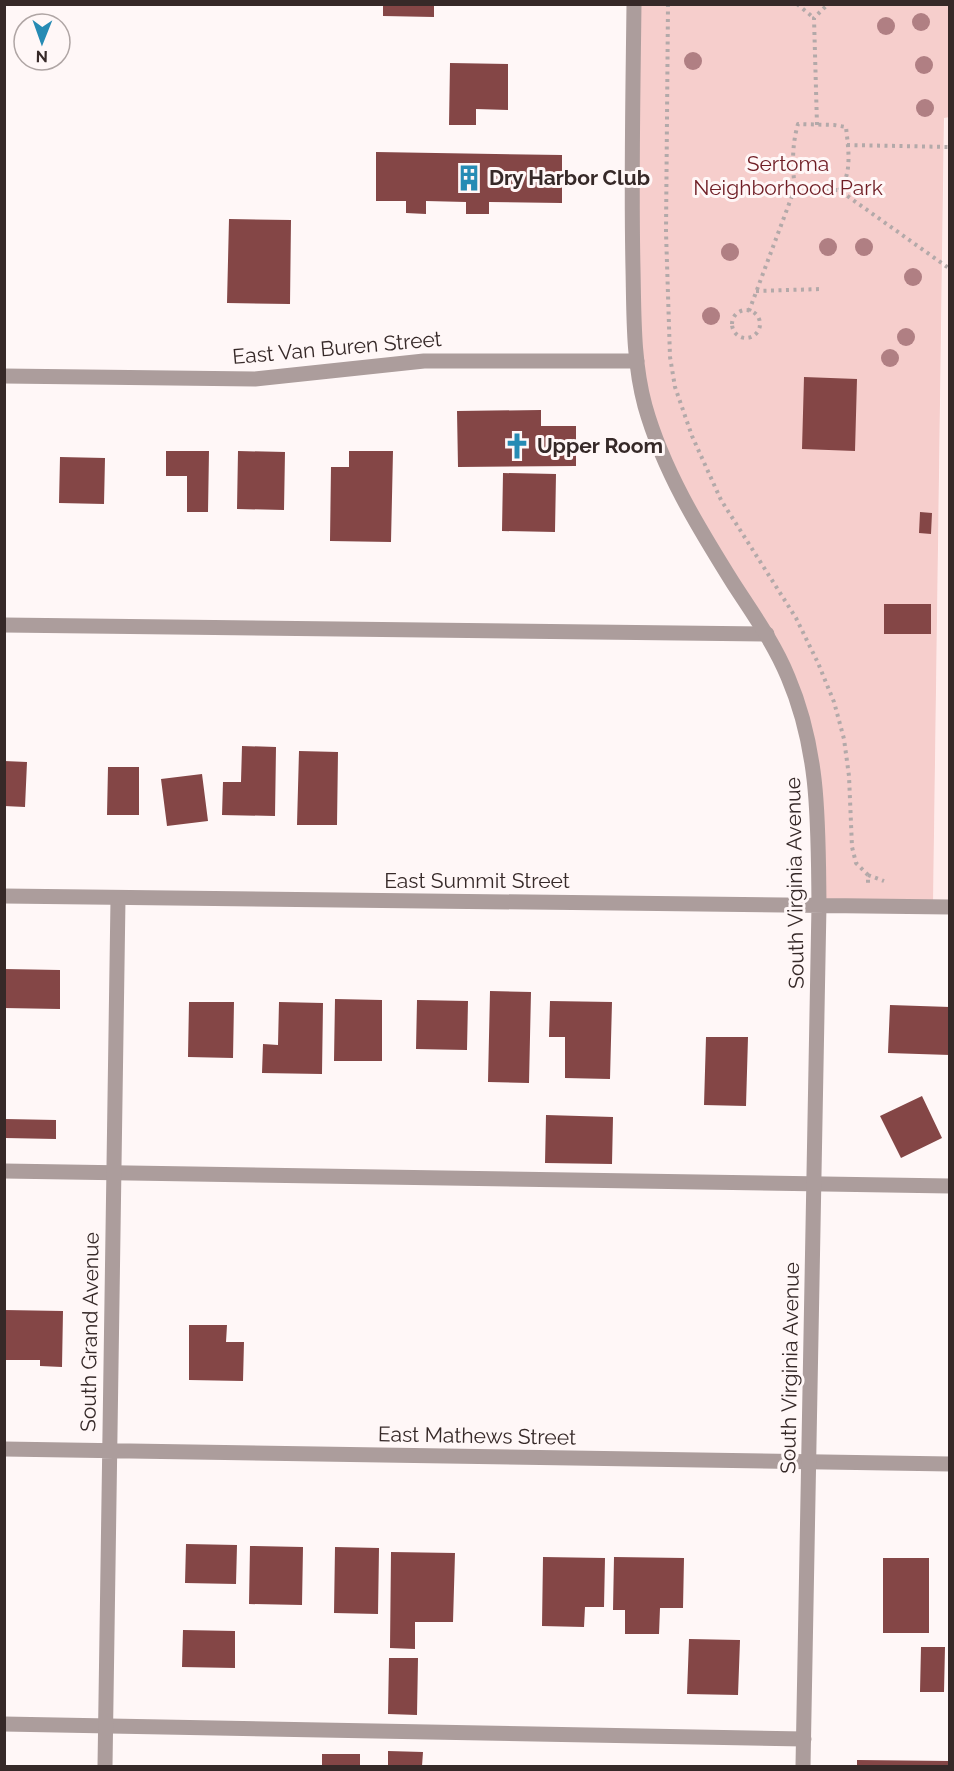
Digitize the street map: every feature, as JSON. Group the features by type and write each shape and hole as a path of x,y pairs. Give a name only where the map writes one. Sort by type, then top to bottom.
{"street":[{"name":"South Virginia Avenue","path":"634,4 632,232 637,361 648,414 674,481 705,539 767,634 788,676 802,712 811,746 816,780 819,905 804,1767"},
{"name":"East Van Buren Street","path":"4,376 255,379 424,361 637,361"},
{"path":"4,625 767,634"},
{"name":"East Summit Street","path":"4,897 950,908"},
{"name":"South Grand Avenue","path":"105,1767 118,899"},
{"path":"4,1172 950,1186"},
{"name":"East Mathews Street","path":"4,1449 950,1464"},
{"path":"4,1724 804,1739"}],"path":[{"path":"668,4 666,242 670,357 675,387 704,466 734,522 796,618 834,702 844,739 849,776 852,847 856,863 868,875 868,906"},
{"path":"797,4 814,18"},
{"path":"817,124 814,18 828,4"},
{"path":"749,311 795,188 794,136 798,124 846,127 847,171 845,184 839,190"},
{"path":"848,145 950,147"},
{"path":"795,188 807,191 839,190 950,269"},
{"path":"756,291 822,289"},
{"path":"749,311 758,317 760,324 758,331 748,338 740,337 732,327 733,319 738,313 749,311"}],"shaded area":[{"path":"949,4 950,907 933,907 946,5"}],"green space":[{"name":"Sertoma Neighborhood Park","path":"634,5 949,5 950,117 944,118 933,907 819,905 802,712 674,481 637,361"}],"building":[{"path":"383,4 434,4 434,17 383,16"},
{"path":"450,63 508,64 508,110 476,109 476,125 449,125"},
{"name":"Dry Harbor Club","path":"376,152 562,155 562,203 489,202 489,214 466,214 466,202 426,201 426,214 406,213 406,201 376,201"},
{"path":"229,219 291,220 290,304 227,303"},
{"path":"804,377 857,379 855,451 802,449"},
{"name":"Upper Room","path":"541,410 541,426 576,426 576,466 458,467 457,411"},
{"path":"166,451 209,451 208,512 187,512 187,476 166,476"},
{"path":"238,451 285,452 284,510 237,509"},
{"path":"349,451 393,451 391,542 330,541 331,467 349,467"},
{"path":"60,457 105,458 104,504 59,503"},
{"path":"503,473 556,474 555,532 502,531"},
{"path":"920,512 932,513 931,534 919,533"},
{"path":"884,604 931,604 931,634 884,634"},
{"path":"242,746 276,747 275,816 222,815 223,782 241,782"},
{"path":"299,751 338,752 337,825 297,825"},
{"path":"4,761 27,762 25,807 4,806"},
{"path":"108,767 139,767 139,815 107,815"},
{"path":"202,774 208,821 167,826 161,779"},
{"path":"4,969 60,970 60,1009 4,1008"},
{"path":"490,991 531,992 529,1083 488,1082"},
{"path":"335,999 382,1000 382,1061 334,1061"},
{"path":"417,1000 468,1001 467,1050 416,1049"},
{"path":"550,1001 612,1002 610,1079 565,1078 565,1037 549,1037"},
{"path":"189,1002 234,1002 233,1058 188,1057"},
{"path":"279,1002 323,1003 322,1074 262,1073 263,1044 278,1045"},
{"path":"890,1005 950,1007 950,1055 888,1053"},
{"path":"706,1037 748,1037 746,1106 704,1105"},
{"path":"922,1096 942,1138 901,1158 880,1116"},
{"path":"546,1115 613,1117 612,1164 545,1163"},
{"path":"5,1119 56,1120 56,1139 5,1138"},
{"path":"4,1310 63,1311 62,1367 40,1366 40,1360 4,1360"},
{"path":"189,1325 227,1325 226,1342 244,1342 243,1381 189,1380"},
{"path":"186,1544 237,1545 236,1584 185,1583"},
{"path":"250,1546 303,1547 302,1605 249,1604"},
{"path":"335,1547 379,1548 378,1614 334,1613"},
{"path":"391,1552 455,1553 453,1622 415,1622 415,1649 390,1648"},
{"path":"543,1557 605,1558 604,1607 585,1607 584,1627 542,1626"},
{"path":"614,1557 684,1558 683,1608 660,1608 659,1634 625,1634 625,1610 613,1610"},
{"path":"883,1558 929,1558 929,1633 883,1633"},
{"path":"183,1630 235,1631 235,1668 182,1667"},
{"path":"689,1639 740,1640 738,1695 687,1694"},
{"path":"921,1647 945,1647 944,1692 920,1692"},
{"path":"389,1658 418,1658 417,1715 388,1714"},
{"path":"388,1751 423,1752 422,1766 388,1766"},
{"path":"322,1754 360,1754 360,1766 322,1766"},
{"path":"857,1760 950,1761 950,1766 857,1766"}],"place":[{"name":"Dry Harbor Club","path":"469,178"},
{"name":"Upper Room","path":"517,446"}]}
